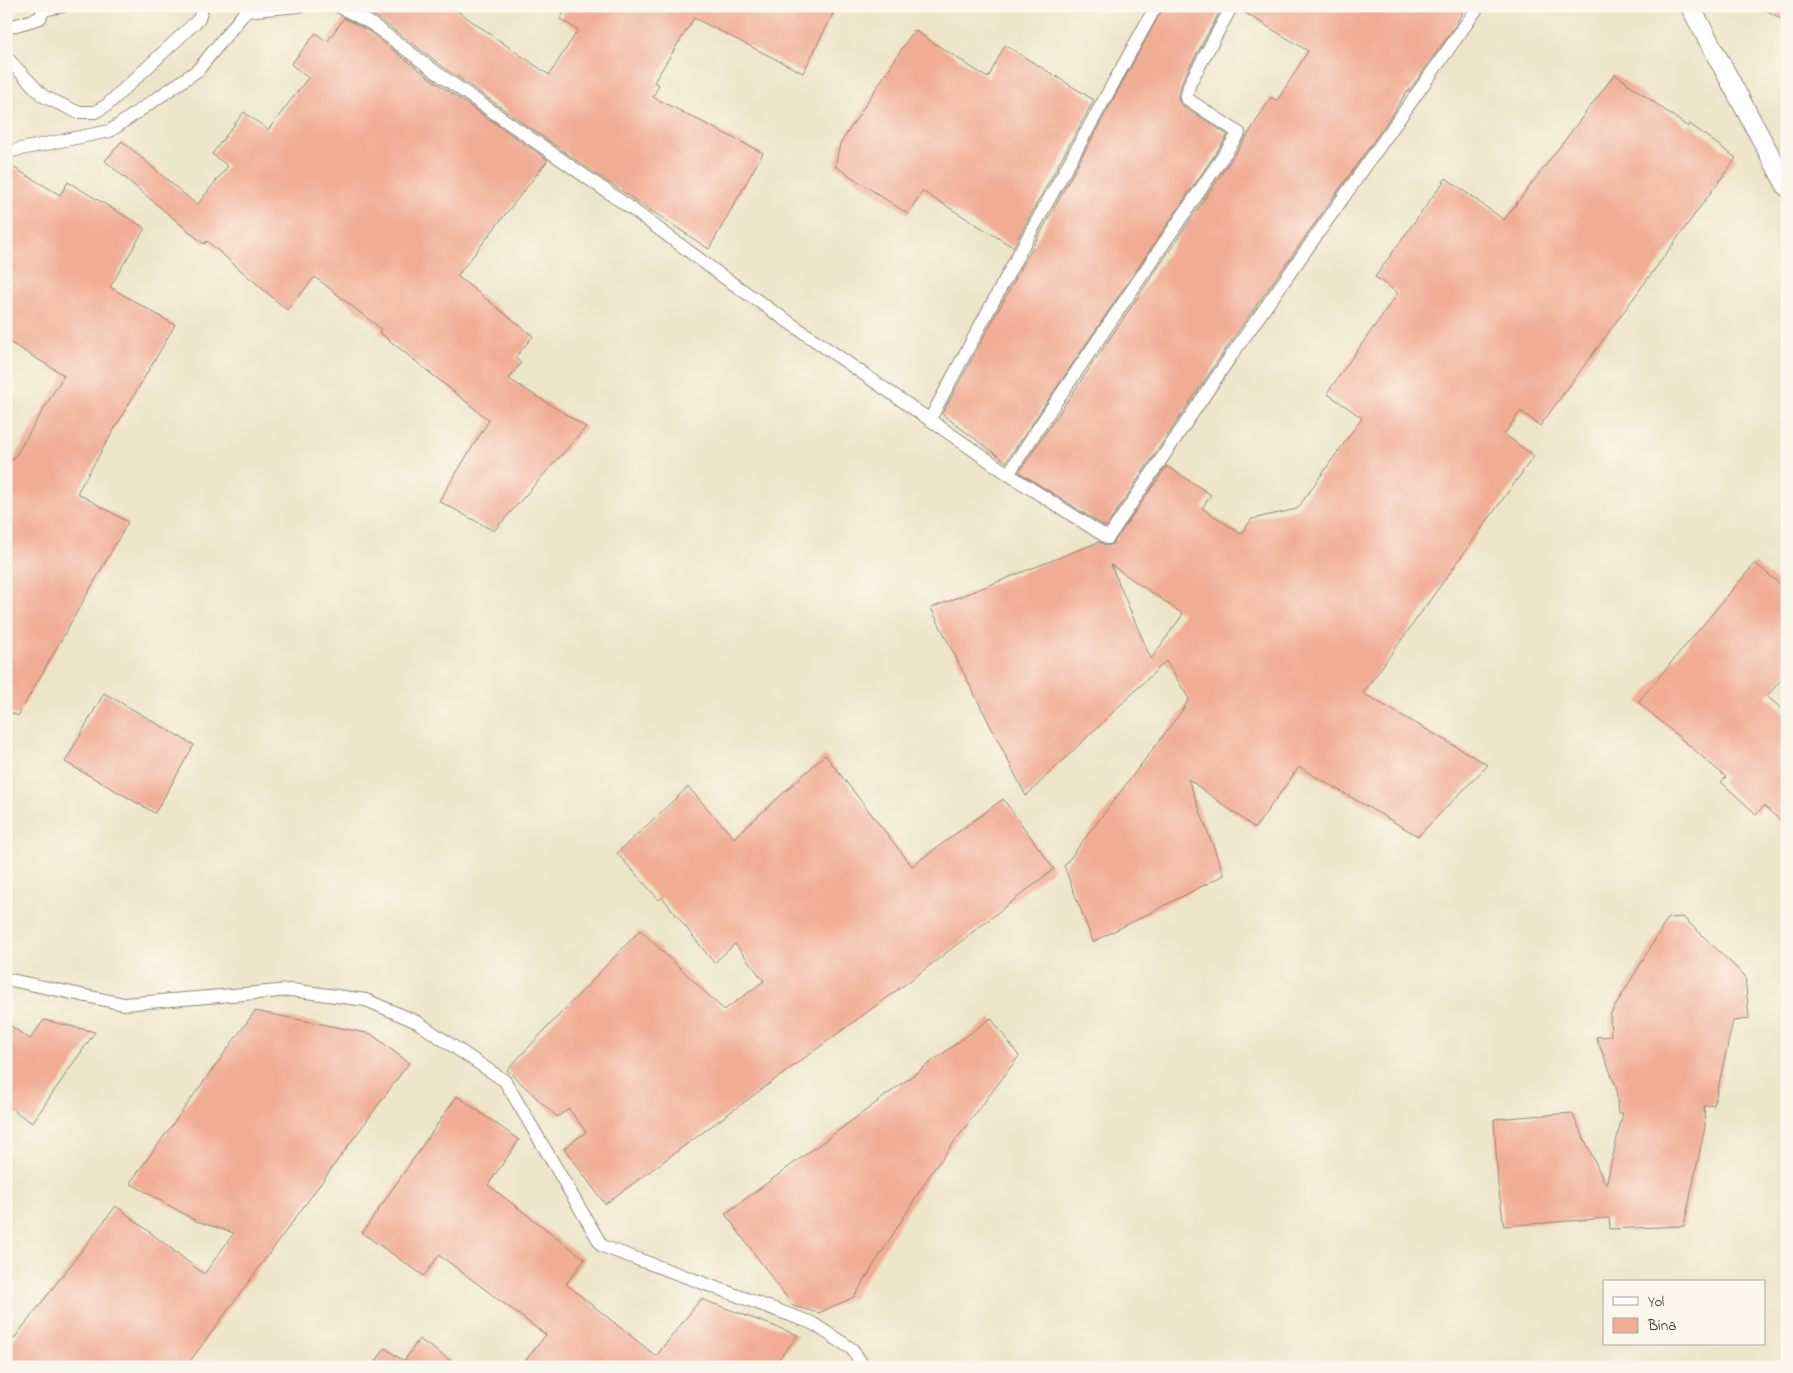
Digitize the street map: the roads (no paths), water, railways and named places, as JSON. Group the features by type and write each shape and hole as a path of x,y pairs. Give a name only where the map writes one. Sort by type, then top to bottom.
{"street":[{"path":"6,28 40,18 45,8 63,6"},
{"path":"6,57 43,96 77,112 95,112 107,105 199,19 204,10 203,6"},
{"path":"6,152 110,131 198,70 248,9 299,6"},
{"path":"338,6 372,24 440,75 632,210 722,276 1008,474 1108,538 1230,356 1480,6"},
{"path":"930,420 1022,248 1156,6"},
{"path":"1008,474 1239,133 1186,98 1190,83 1232,6"},
{"path":"1690,6 1787,186"},
{"path":"6,979 124,1004 291,990 366,1000 416,1022 505,1081 602,1246 812,1323 852,1349 864,1367"}]}
